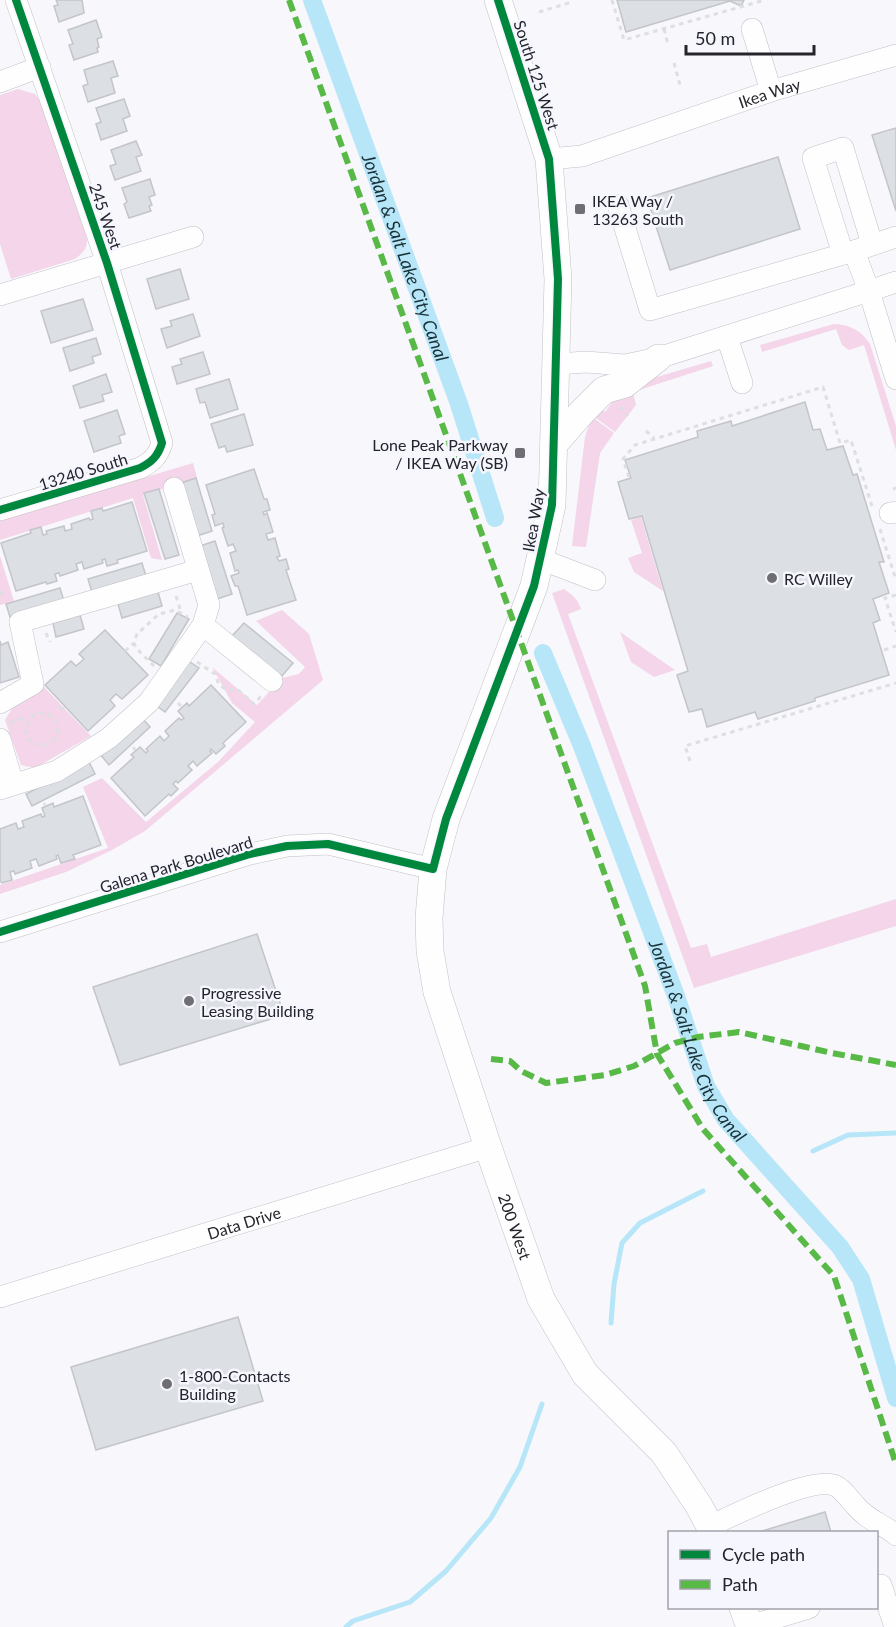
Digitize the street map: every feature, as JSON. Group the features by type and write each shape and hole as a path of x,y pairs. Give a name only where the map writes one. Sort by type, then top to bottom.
{"main road":[{"name":"South 125 West","path":"498,0 549,159"},
{"name":"Ikea Way","path":"433,869 446,819 531,595 552,505 558,279 549,159"},
{"path":"554,444 604,390 625,384 658,358"},
{"name":"200 West","path":"433,869 429,929 437,992 541,1299 585,1374 664,1454 711,1529"}],"street":[{"name":"245 West","path":"16,0 107,263 162,443"},
{"path":"752,29 771,91"},
{"name":"Ikea Way","path":"549,159 582,156 771,91 896,55"},
{"path":"0,82 40,67"},
{"path":"618,205 650,310 896,237"},
{"path":"0,295 192,237"},
{"path":"856,250 896,379"},
{"path":"557,364 586,362 625,365 658,358 896,282"},
{"path":"727,337 742,383"},
{"name":"13240 South","path":"0,510 140,468 150,463 158,455 162,443"},
{"path":"0,739 7,786 57,771 109,738 149,702 203,625 208,605 174,488"},
{"path":"540,559 595,580"},
{"path":"0,703 33,684 20,622 198,570"},
{"path":"203,625 268,686"},
{"name":"Galena Park Boulevard","path":"0,932 250,854 287,846 328,844 433,869"},
{"name":"Data Drive","path":"0,1298 488,1147"},
{"path":"711,1529 785,1494 816,1483 835,1485 872,1521 896,1535"},
{"path":"885,1584 895,1627"},
{"path":"747,1622 805,1609"}],"path":[{"path":"612,0 624,40 765,0"},
{"path":"539,12 572,2"},
{"path":"664,28 668,45"},
{"path":"674,63 680,85"},
{"path":"629,477 623,459 634,445 823,387 840,443 851,440 884,514 896,580"},
{"path":"646,431 654,439"},
{"path":"0,591 4,597"},
{"path":"175,591 181,612"},
{"path":"896,595 885,598 896,632"},
{"path":"125,651 134,643 137,634 159,614 175,610 203,625"},
{"path":"134,643 152,665 168,675"},
{"path":"884,650 896,646"},
{"path":"183,653 215,674 219,685 227,690 237,689 254,704 268,686"},
{"path":"690,761 685,746 896,683"},
{"path":"60,708 66,709"},
{"path":"24,718 27,723 27,736 35,744 51,743 57,735 55,720 42,713 32,716 27,723"},
{"path":"41,745 45,753"}],"shaded area":[{"path":"18,89 35,94 40,101 87,239 84,251 75,259 11,279 0,244 0,95"},
{"path":"834,324 855,329 870,344 896,426 896,450 864,345 849,350 842,345 836,329 762,352 760,345"},
{"path":"711,361 713,366 633,392 636,405 615,432 592,415 598,406 605,412 623,387"},
{"path":"592,417 614,433 600,453 586,547 572,546 585,437"},
{"path":"193,463 197,478 143,495 162,560 151,558 133,498 0,540 0,521"},
{"path":"641,517 663,591 634,572 628,558 642,553 631,520"},
{"path":"0,556 14,601 0,605"},
{"path":"564,589 572,595 581,609 568,614 691,948 707,944 711,957 896,899 896,926 694,988 552,593"},
{"path":"282,610 309,634 323,680 145,831 66,872 0,894 0,885 108,848 83,787 102,778 146,822 218,762 255,722 232,703 212,667 257,705 282,678 299,674 305,667 256,621"},
{"path":"620,632 675,670 654,677 631,662"},
{"path":"41,684 91,736 35,768 21,765 5,720 13,707"}],"building":[{"path":"56,0 82,0 84,13 59,22 54,6 58,5"},
{"path":"617,0 744,0 741,6 730,1 626,32"},
{"path":"96,20 102,37 97,39 98,52 74,60 69,45 73,44 68,30"},
{"path":"113,61 118,76 111,78 115,93 88,102 83,86 88,84 84,70"},
{"path":"124,99 130,116 123,119 127,131 101,140 96,124 101,122 96,108"},
{"path":"896,128 896,211 872,135"},
{"path":"136,141 142,155 136,157 141,171 115,180 110,166 116,164 111,150"},
{"path":"778,157 800,229 670,270 647,198"},
{"path":"150,179 155,195 149,197 152,205 149,206 151,211 129,218 122,188"},
{"path":"180,269 189,299 156,309 147,279"},
{"path":"83,299 93,330 51,343 41,311"},
{"path":"193,314 200,336 167,348 161,329 172,326 170,321"},
{"path":"96,338 101,354 92,357 94,363 70,371 63,348"},
{"path":"203,352 210,374 177,384 172,367 182,364 180,359"},
{"path":"106,374 112,392 102,395 104,401 80,408 73,386"},
{"path":"229,379 238,409 210,418 205,402 200,403 196,389"},
{"name":"RC Willey","path":"805,402 813,430 820,429 827,450 843,446 853,475 857,474 884,562 879,562 889,593 873,599 880,620 873,623 889,675 758,719 755,712 707,727 702,709 689,712 677,675 688,671 642,516 629,519 618,482 631,478 625,460 698,437 697,431 731,421 732,426"},
{"path":"117,410 125,434 119,436 121,443 94,452 84,421"},
{"path":"244,414 253,445 227,452 225,446 219,448 211,424"},
{"path":"254,469 270,510 263,512 264,515 267,513 273,532 266,534 268,540 275,538 280,556 277,557 279,561 286,559 289,569 286,570 296,600 247,615 238,586 235,586 231,576 239,573 238,570 235,571 230,553 236,551 233,544 228,546 222,528 223,523 215,526 212,515 215,514 206,485"},
{"path":"196,478 212,531 197,536 181,483"},
{"path":"159,489 179,555 165,559 144,493"},
{"path":"132,502 147,551 117,560 118,563 107,566 105,559 102,560 103,563 84,569 82,562 76,564 78,570 60,576 59,573 55,574 57,581 16,591 1,543 31,533 30,530 41,527 43,535 47,534 46,531 64,526 65,531 72,529 71,524 89,518 93,519 91,511 102,508 103,511"},
{"path":"215,541 232,594 217,599 200,546"},
{"path":"142,563 146,576 92,592 88,579"},
{"path":"60,588 64,601 10,617 6,604"},
{"path":"158,592 162,606 122,618 118,604"},
{"path":"177,613 189,619 161,666 149,659"},
{"path":"80,615 84,629 56,637 53,623"},
{"path":"244,623 293,663 282,676 232,636"},
{"path":"105,630 148,675 122,699 116,694 110,700 115,706 88,731 45,685 71,661 76,666 84,659 79,654"},
{"path":"0,641 1,645 8,642 19,677 0,683"},
{"path":"187,660 199,668 165,712 154,704"},
{"path":"211,685 246,722 223,743 225,746 216,754 211,749 212,753 197,766 193,761 188,766 192,770 178,783 176,781 173,784 178,789 171,796 169,794 145,816 111,778 134,757 131,755 140,747 146,753 148,751 146,749 160,736 164,741 169,736 165,731 179,718 181,720 184,718 178,711 187,703 189,706"},
{"path":"141,717 150,727 109,765 100,754"},
{"path":"89,762 95,774 32,806 26,794"},
{"path":"83,796 101,845 73,855 75,859 61,863 58,855 57,859 39,866 36,859 30,861 32,868 15,874 14,871 10,872 12,880 2,883 0,881 0,829 16,823 18,829 24,827 22,821 41,814 42,817 45,816 42,808 53,803 54,807"},
{"name":"Progressive Leasing Building","path":"257,934 284,1015 120,1065 93,987"},
{"name":"1-800-Contacts Building","path":"238,1317 263,1401 96,1450 71,1367"},
{"path":"825,1512 831,1531 762,1531"}],"waterway":[{"name":"Jordan & Salt Lake City Canal","path":"312,0 459,404 495,518"},
{"name":"Jordan & Salt Lake City Canal","path":"543,653 582,746 676,996 706,1086 726,1120 840,1247 861,1279 896,1398"},
{"path":"813,1151 848,1135 896,1133"},
{"path":"611,1323 614,1284 622,1243 640,1223 703,1191"},
{"path":"346,1627 353,1621 410,1602 446,1571 491,1518 520,1467 542,1404"}],"marked path":[{"path":"289,0 645,986 657,1054 703,1129 834,1276 896,1464"},
{"path":"491,1059 510,1061 521,1071 546,1083 605,1075 634,1066 675,1043 698,1037 739,1032 896,1065"}],"cycle path":[{"path":"0,510 140,468 154,458 162,443 107,263 16,0"},
{"path":"0,932 250,854 287,846 328,844 433,869 446,819 534,586 552,505 558,279 549,159 498,0"}],"place":[{"name":"IKEA Way / 13263 South","path":"580,209"},
{"name":"Lone Peak Parkway / IKEA Way (SB)","path":"520,453"},
{"name":"RC Willey","path":"772,578"},
{"name":"Progressive Leasing Building","path":"189,1001"},
{"name":"1-800-Contacts Building","path":"167,1384"}]}
